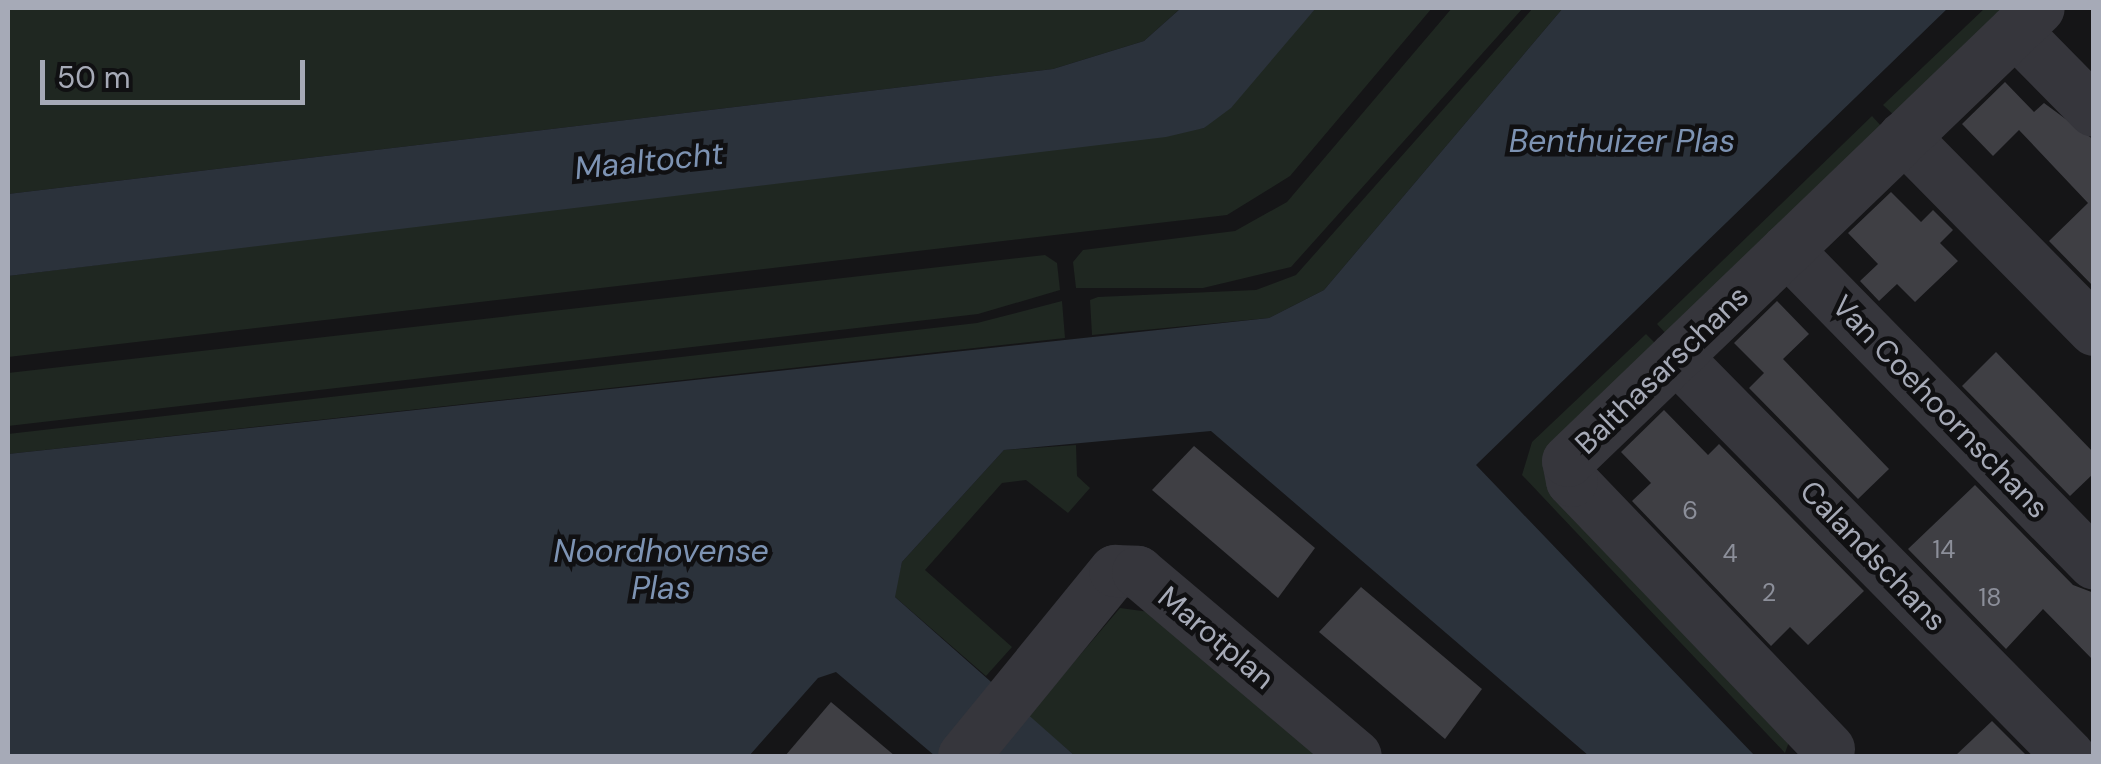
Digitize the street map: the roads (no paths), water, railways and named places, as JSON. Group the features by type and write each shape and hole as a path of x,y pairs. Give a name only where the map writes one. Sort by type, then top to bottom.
{"street":[{"path":"2027,19 2094,110"},
{"name":"Balthasarschans","path":"1828,754 1572,481 1568,461 2027,19"},
{"path":"1904,137 2094,330"},
{"name":"Van Coehoornschans","path":"1787,250 2094,564"},
{"name":"Calandschans","path":"1676,357 2068,756"},
{"name":"Marotplan","path":"964,756 1116,570 1138,572 1356,756"}],"water":[{"name":"Maaltocht","path":"1181,8 1316,8 1231,108 1204,128 1166,137 8,276 8,194 1053,69 1144,41"},
{"path":"1563,8 1948,8 1476,465 1755,756 1589,756 1211,431 1004,450 902,562 895,597 1075,756 935,756 836,672 818,678 749,756 8,756 8,454 1269,318 1324,290"}],"water label":[{"name":"Benthuizer Plas","path":"1622,141"},
{"name":"Noordhovense Plas","path":"661,570"}]}
